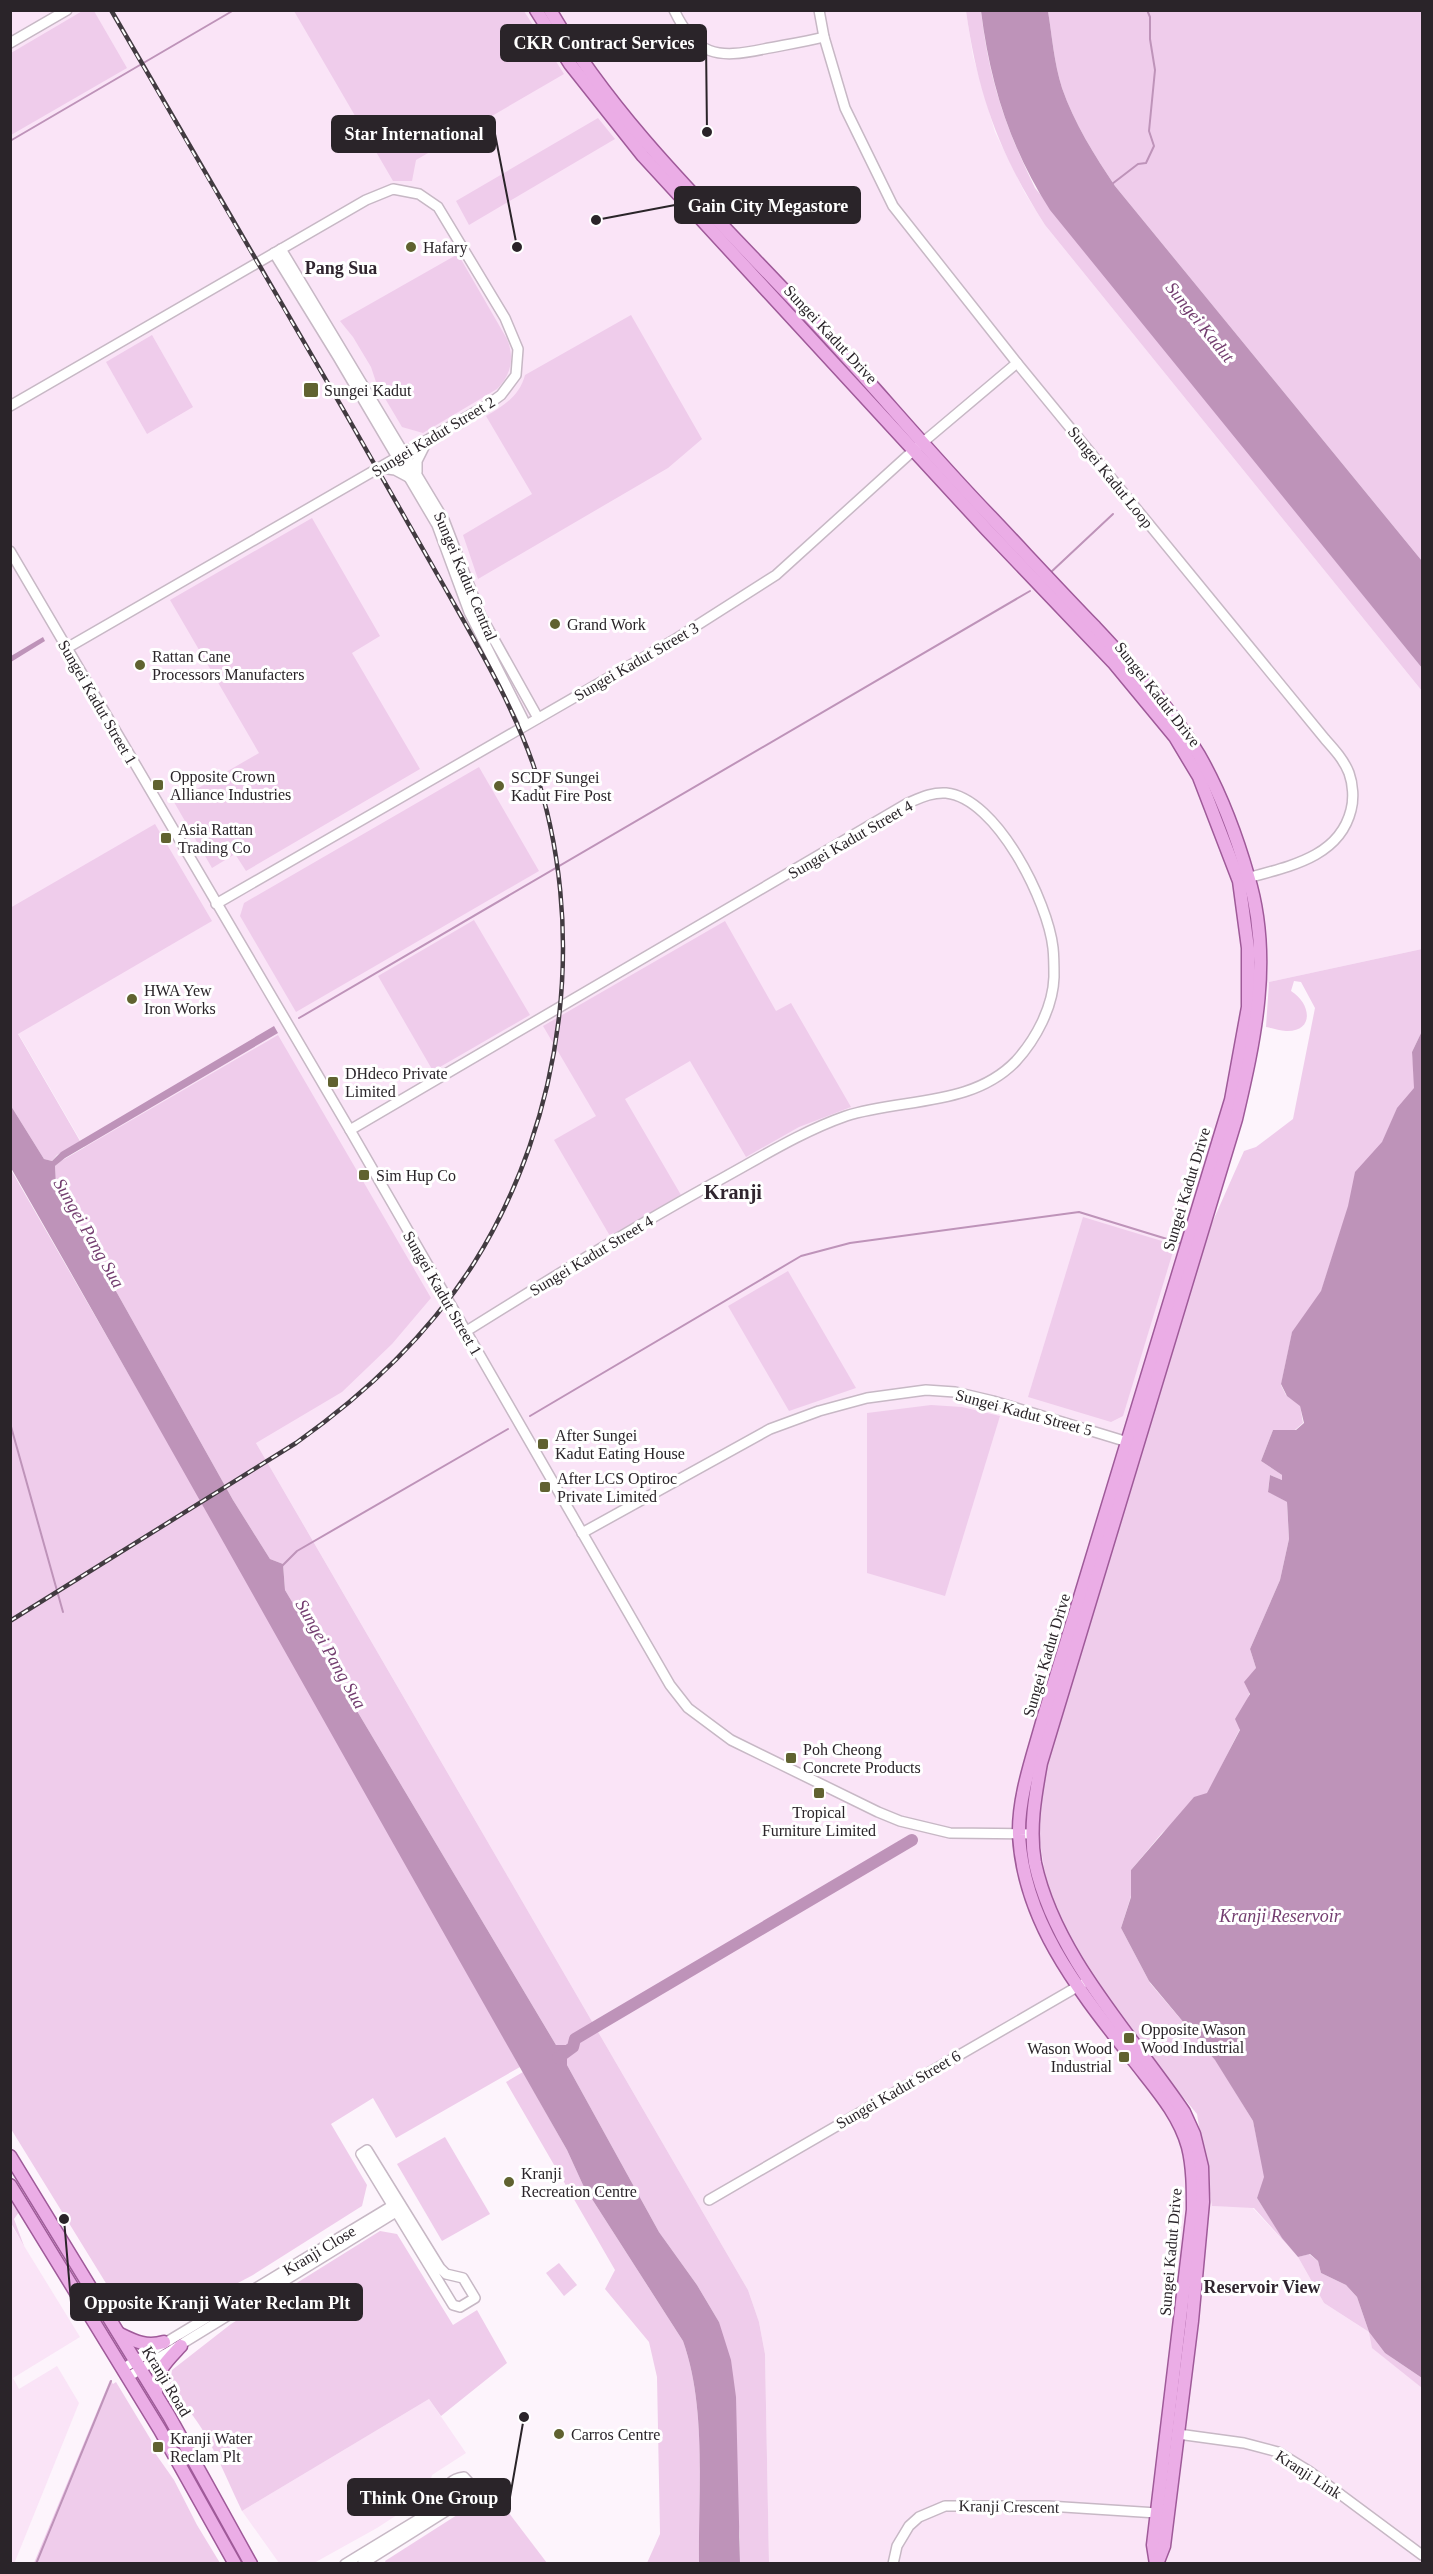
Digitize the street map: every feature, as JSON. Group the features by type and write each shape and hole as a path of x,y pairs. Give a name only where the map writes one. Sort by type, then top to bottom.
{"main road":[{"name":"Sungei Kadut Drive","path":"537,10 570,64 643,156 919,446"},
{"name":"Sungei Kadut Drive","path":"550,10 571,47 600,87 651,147 829,338 987,530 1113,662 1175,737 1199,777 1244,879 1248,948 1248,1007 1231,1100 1041,1763 1033,1807 1035,1861 1050,1910 1062,1936 1089,1980 1184,2112 1194,2134 1202,2168 1202,2219 1178,2434 1164,2547 1156,2564"},
{"name":"Sungei Kadut Drive","path":"1132,1443 1043,1719 1020,1806 1019,1835 1027,1879 1048,1939 1076,1987 1164,2099 1188,2146 1193,2210 1153,2545 1156,2564"},
{"name":"Kranji Road","path":"10,2156 156,2394 251,2564"},
{"name":"Kranji Road","path":"10,2185 178,2462 235,2564"},
{"path":"120,2334 141,2344 153,2346 164,2342"},
{"path":"156,2394 155,2383 158,2374 181,2346"},
{"path":"208,2518 220,2507"}],"street":[{"path":"10,44 67,10"},
{"path":"674,10 686,33 696,44 723,55 738,55 824,38"},
{"name":"Sungei Kadut Loop","path":"819,10 824,38 845,108 893,206 1017,363 1326,739 1350,775 1352,804 1350,813 1346,824 1330,845 1319,854 1302,861 1244,879"},
{"name":"Sungei Kadut Street 2","path":"10,406 366,200 393,189 419,194 438,207 505,318 518,349 516,375 501,395 402,456 67,648"},
{"name":"Sungei Kadut Central","path":"277,251 413,475 437,525 469,612 526,725"},
{"name":"Sungei Kadut Street 3","path":"216,904 674,640 776,575 919,446 1017,363"},
{"path":"392,440 406,443 427,441 413,475 381,468 392,440"},
{"name":"Sungei Kadut Central","path":"413,475 444,520 486,627 538,718"},
{"name":"Sungei Kadut Street 1","path":"10,551 350,1130 670,1685 688,1708 707,1725 750,1750 900,1821 950,1833 1033,1834"},
{"name":"Sungei Kadut Street 4","path":"350,1130 908,803 927,795 944,793 957,796 982,811 1010,844 1030,878 1053,946 1054,980 1035,1037 1015,1062 990,1081 965,1092 845,1116 798,1137 671,1207 465,1332"},
{"name":"Sungei Kadut Street 5","path":"582,1533 770,1429 819,1411 867,1398 926,1390 955,1392 993,1401 1132,1443"},
{"name":"Sungei Kadut Street 6","path":"709,2200 1089,1980"},
{"path":"398,2207 361,2154 367,2150 398,2207 453,2305 460,2307 475,2298 463,2278 446,2274 398,2207"},
{"name":"Kranji Close","path":"138,2365 164,2342 398,2207"},
{"name":"Kranji Close","path":"125,2373 181,2346 398,2207"},
{"name":"Kranji Link","path":"1178,2434 1244,2443 1278,2452 1383,2524 1422,2555"},
{"path":"345,2564 432,2511 438,2505 445,2487 454,2480 464,2477 468,2479 474,2490 471,2495 362,2564"},
{"name":"Kranji Crescent","path":"893,2564 897,2546 909,2526 919,2517 945,2506 1048,2506 1157,2513"}],"shaded area":[{"path":"84,10 94,11 127,68 11,135 11,53"},
{"path":"11,11 966,11 973,56 995,132 1025,193 1045,225 1422,691 1422,949 1269,982 1037,1823 1051,1911 1088,1982 1194,2115 1212,2206 1252,2207 1298,2257 1324,2303 1369,2332 1408,2376 1422,2388 1422,2563 769,2563 765,2354 759,2322 748,2290 11,1021"},
{"path":"294,11 524,11 564,74 416,160 412,181 393,181"},
{"path":"966,11 981,11 984,36 1000,102 1015,144 1035,188 1422,668 1422,691 1045,225 1015,173 993,122 977,70"},
{"path":"1048,11 1422,11 1422,561 1115,186 1086,139 1062,88"},
{"path":"598,118 615,139 469,225 456,201"},
{"path":"458,254 507,339 511,353 510,366 506,378 497,389 423,433 402,427 377,385 371,367 353,337 340,321"},
{"path":"631,315 702,439 668,468 478,579 463,535 532,494 486,416 515,394 525,375"},
{"path":"152,335 193,407 147,434 106,362"},
{"path":"312,518 380,636 352,653 420,769 246,871 235,854 212,868 174,802 259,753 170,600"},
{"path":"479,767 539,871 296,1012 240,916 244,903"},
{"path":"155,824 212,921 18,1034 80,1141 57,1155 52,1161 44,1159 11,1106 10,908"},
{"path":"474,920 530,1015 433,1071 378,976"},
{"path":"725,921 776,1011 791,1003 851,1107 799,1127 746,1157 690,1061 625,1099 681,1195 610,1236 554,1140 596,1116 543,1026"},
{"path":"1422,949 1422,1031 1412,1052 1415,1088 1397,1109 1349,1205 1321,1292 1292,1333 1281,1385 1286,1395 1300,1405 1303,1423 1295,1430 1273,1430 1261,1461 1282,1475 1282,1480 1270,1475 1268,1491 1287,1502 1289,1539 1280,1580 1250,1649 1256,1668 1240,1729 1208,1793 1162,1833 1131,1870 1131,1896 1121,1928 1150,1983 1217,2062 1253,2121 1265,2177 1257,2198 1298,2257 1254,2208 1212,2206 1197,2114 1087,1981 1051,1911 1037,1824 1049,1757 1185,1284 1244,1151 1256,1147 1293,1119 1315,1008 1301,982 1294,981 1291,991 1303,1002 1306,1009 1306,1022 1295,1030 1283,1031 1266,1027 1269,982"},
{"path":"278,1035 431,1298 392,1344 342,1392 256,1443 748,2290 759,2322 765,2354 769,2563 740,2563 740,2537 719,2322 697,2285 659,2232 567,2065 567,2057 572,2053 568,2045 556,2045 285,1590 283,1564 270,1559 233,1500 56,1184 55,1166 61,1161"},
{"path":"10,1168 217,1528 520,2067 396,2138 373,2098 331,2124 367,2185 362,2206 253,2275 170,2319 129,2309 112,2293 11,2129"},
{"path":"1083,1217 1175,1245 1123,1416 1111,1422 1028,1397"},
{"path":"788,1271 856,1388 789,1411 728,1306"},
{"path":"931,1405 962,1407 1000,1416 945,1596 867,1573 867,1413"},
{"path":"523,2072 567,2150 583,2185 683,2341 691,2367 698,2422 700,2450 699,2563 647,2563 660,2534 657,2377 649,2342 605,2289 615,2270 506,2082"},
{"path":"445,2137 490,2214 442,2241 397,2164"},
{"path":"11,2197 19,2212 14,2219 24,2246 11,2223"},
{"path":"10,2223 80,2337 13,2378 19,2389 57,2366 79,2403 14,2564 10,2563"},
{"path":"380,2231 397,2234 453,2325 477,2310 507,2363 441,2416 429,2399 242,2511 205,2434 170,2384 172,2370 231,2324"},
{"path":"1309,2254 1318,2261 1321,2273 1346,2285 1357,2297 1369,2332 1324,2303 1298,2257"},
{"path":"559,2263 577,2285 564,2296 546,2273"},
{"path":"1369,2332 1385,2353 1422,2378 1422,2388 1372,2348"},
{"path":"110,2380 113,2384 116,2382 151,2440 155,2453 174,2480 220,2563 34,2563"},
{"path":"429,2399 466,2453 432,2475 426,2496 377,2528 314,2563 279,2563 242,2511"},
{"path":"493,2492 547,2563 386,2563 385,2561"}],"water":[{"path":"981,11 1048,11 1062,88 1086,139 1115,186 1422,561 1422,668 1050,210 1024,163 1004,114 990,64"},
{"path":"43,637 45,641 11,662 11,656"},
{"path":"274,1026 278,1033 65,1158 55,1166 56,1184 233,1500 270,1559 283,1564 285,1590 556,2045 568,2045 572,2053 567,2057 567,2065 659,2232 697,2285 719,2322 731,2360 736,2397 740,2563 699,2563 700,2450 698,2422 691,2367 683,2341 583,2185 567,2150 11,1168 11,1106 44,1159 52,1161 61,1152"},
{"name":"Kranji Reservoir","path":"1422,1031 1422,2378 1385,2353 1369,2332 1357,2297 1346,2285 1321,2273 1318,2261 1310,2254 1298,2257 1282,2238 1257,2198 1264,2177 1253,2121 1215,2060 1149,1981 1121,1928 1131,1897 1131,1870 1194,1797 1207,1793 1240,1730 1235,1719 1250,1694 1244,1682 1256,1668 1250,1649 1280,1580 1289,1539 1287,1502 1268,1492 1270,1475 1282,1480 1282,1475 1261,1461 1273,1430 1296,1430 1304,1423 1300,1406 1287,1396 1281,1384 1292,1332 1321,1291 1348,1206 1355,1172 1382,1142 1397,1108 1414,1088 1412,1052"}],"waterway":[{"path":"10,141 234,10"},
{"path":"1112,184 1138,164 1146,163 1154,146 1149,131 1155,70 1150,39 1150,17 1147,10"},
{"path":"1050,573 1113,514"},
{"path":"299,1018 1030,591"},
{"path":"530,1416 801,1256 850,1243 1079,1212 1180,1243"},
{"path":"10,1423 63,1612"},
{"path":"282,1566 297,1551 508,1429"},
{"path":"558,2058 573,2047 575,2039 912,1840"},
{"path":"36,2564 111,2381"}],"railway":[{"path":"10,1621 296,1443 371,1384 416,1339 456,1290 505,1207 529,1147 547,1084 559,1020 563,955 560,890 550,826 525,742 472,636 111,10"}],"place":[{"name":"CKR Contract Services","path":"707,132"},
{"name":"Gain City Megastore","path":"596,220"},
{"name":"Hafary","path":"411,247"},
{"name":"Star International","path":"517,247"},
{"name":"Sungei Kadut","path":"311,390"},
{"name":"Grand Work","path":"555,624"},
{"name":"Rattan Cane Processors Manufacters","path":"140,665"},
{"name":"Opposite Crown Alliance Industries","path":"158,785"},
{"name":"SCDF Sungei Kadut Fire Post","path":"499,786"},
{"name":"Asia Rattan Trading Co","path":"166,838"},
{"name":"HWA Yew Iron Works","path":"132,999"},
{"name":"DHdeco Private Limited","path":"333,1082"},
{"name":"Sim Hup Co","path":"364,1175"},
{"name":"After Sungei Kadut Eating House","path":"543,1444"},
{"name":"After LCS Optiroc Private Limited","path":"545,1487"},
{"name":"Poh Cheong Concrete Products","path":"791,1758"},
{"name":"Tropical Furniture Limited","path":"819,1793"},
{"name":"Opposite Wason Wood Industrial","path":"1129,2038"},
{"name":"Wason Wood Industrial","path":"1124,2057"},
{"name":"Kranji Recreation Centre","path":"509,2182"},
{"name":"Opposite Kranji Water Reclam Plt","path":"64,2219"},
{"name":"Think One Group","path":"524,2417"},
{"name":"Carros Centre","path":"559,2434"},
{"name":"Kranji Water Reclam Plt","path":"158,2447"}],"district":[{"name":"Pang Sua","path":"341,268"},
{"name":"Kranji","path":"733,1192"},
{"name":"Reservoir View","path":"1262,2287"}],"water label":[{"name":"Sungei Pang Sua","path":"89,1233"},
{"name":"Sungei Pang Sua","path":"331,1654"}]}
